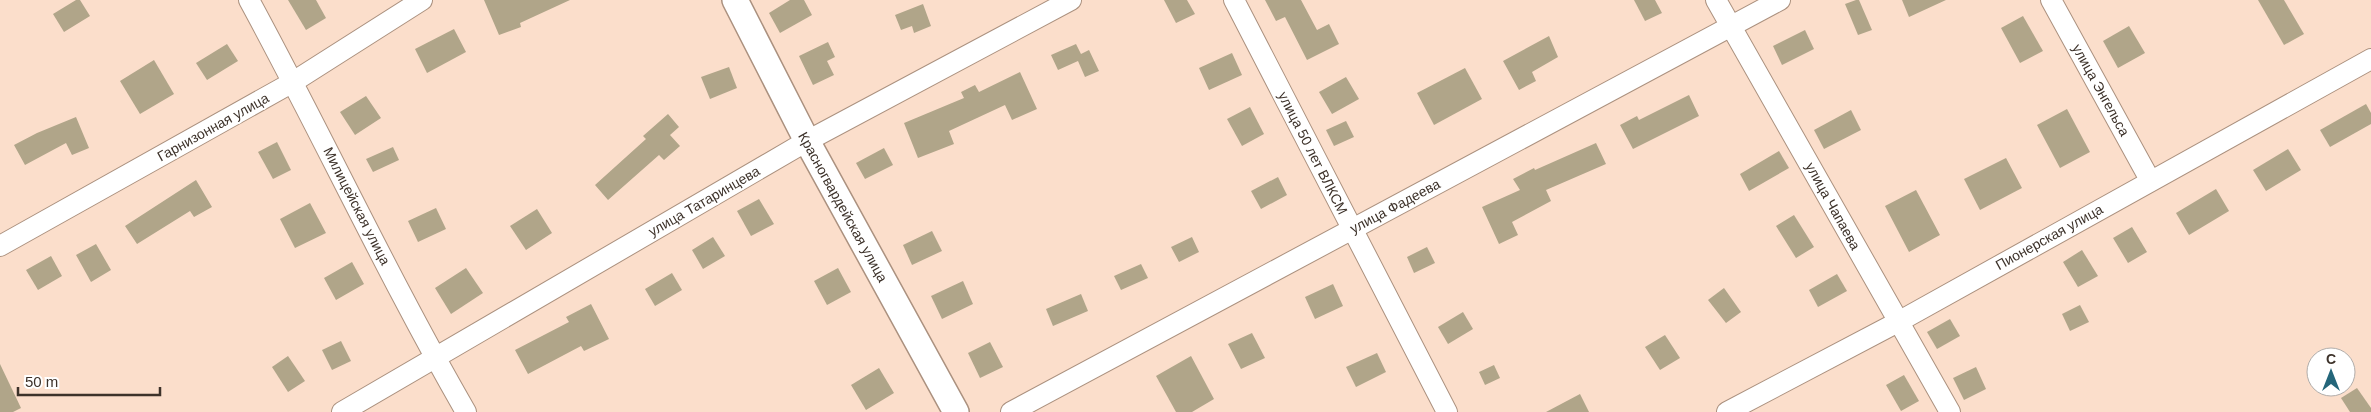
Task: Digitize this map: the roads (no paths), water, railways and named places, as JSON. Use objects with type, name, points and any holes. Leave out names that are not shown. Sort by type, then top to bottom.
[{"type":"street","name":"Милицейская улица","points":[[248,0],[293,82],[434,358],[466,412]]},
{"type":"street","name":"Гарнизонная улица","points":[[0,246],[293,82],[422,0]]},
{"type":"street","name":"Красногвардейская улица","points":[[735,0],[807,141],[956,412]]},
{"type":"street","name":"улица Татаринцева","points":[[342,412],[807,141],[1071,0]]},
{"type":"street","name":"улица 50 лет ВЛКСМ","points":[[1234,0],[1447,412]]},
{"type":"street","name":"улица Чапаева","points":[[1716,0],[1950,412]]},
{"type":"street","name":"улица Фадеева","points":[[1011,412],[1780,0]]},
{"type":"street","name":"улица Энгельса","points":[[2051,0],[2150,180]]},
{"type":"street","name":"Пионерская улица","points":[[1727,412],[1898,322],[2150,180],[2371,59]]}]
